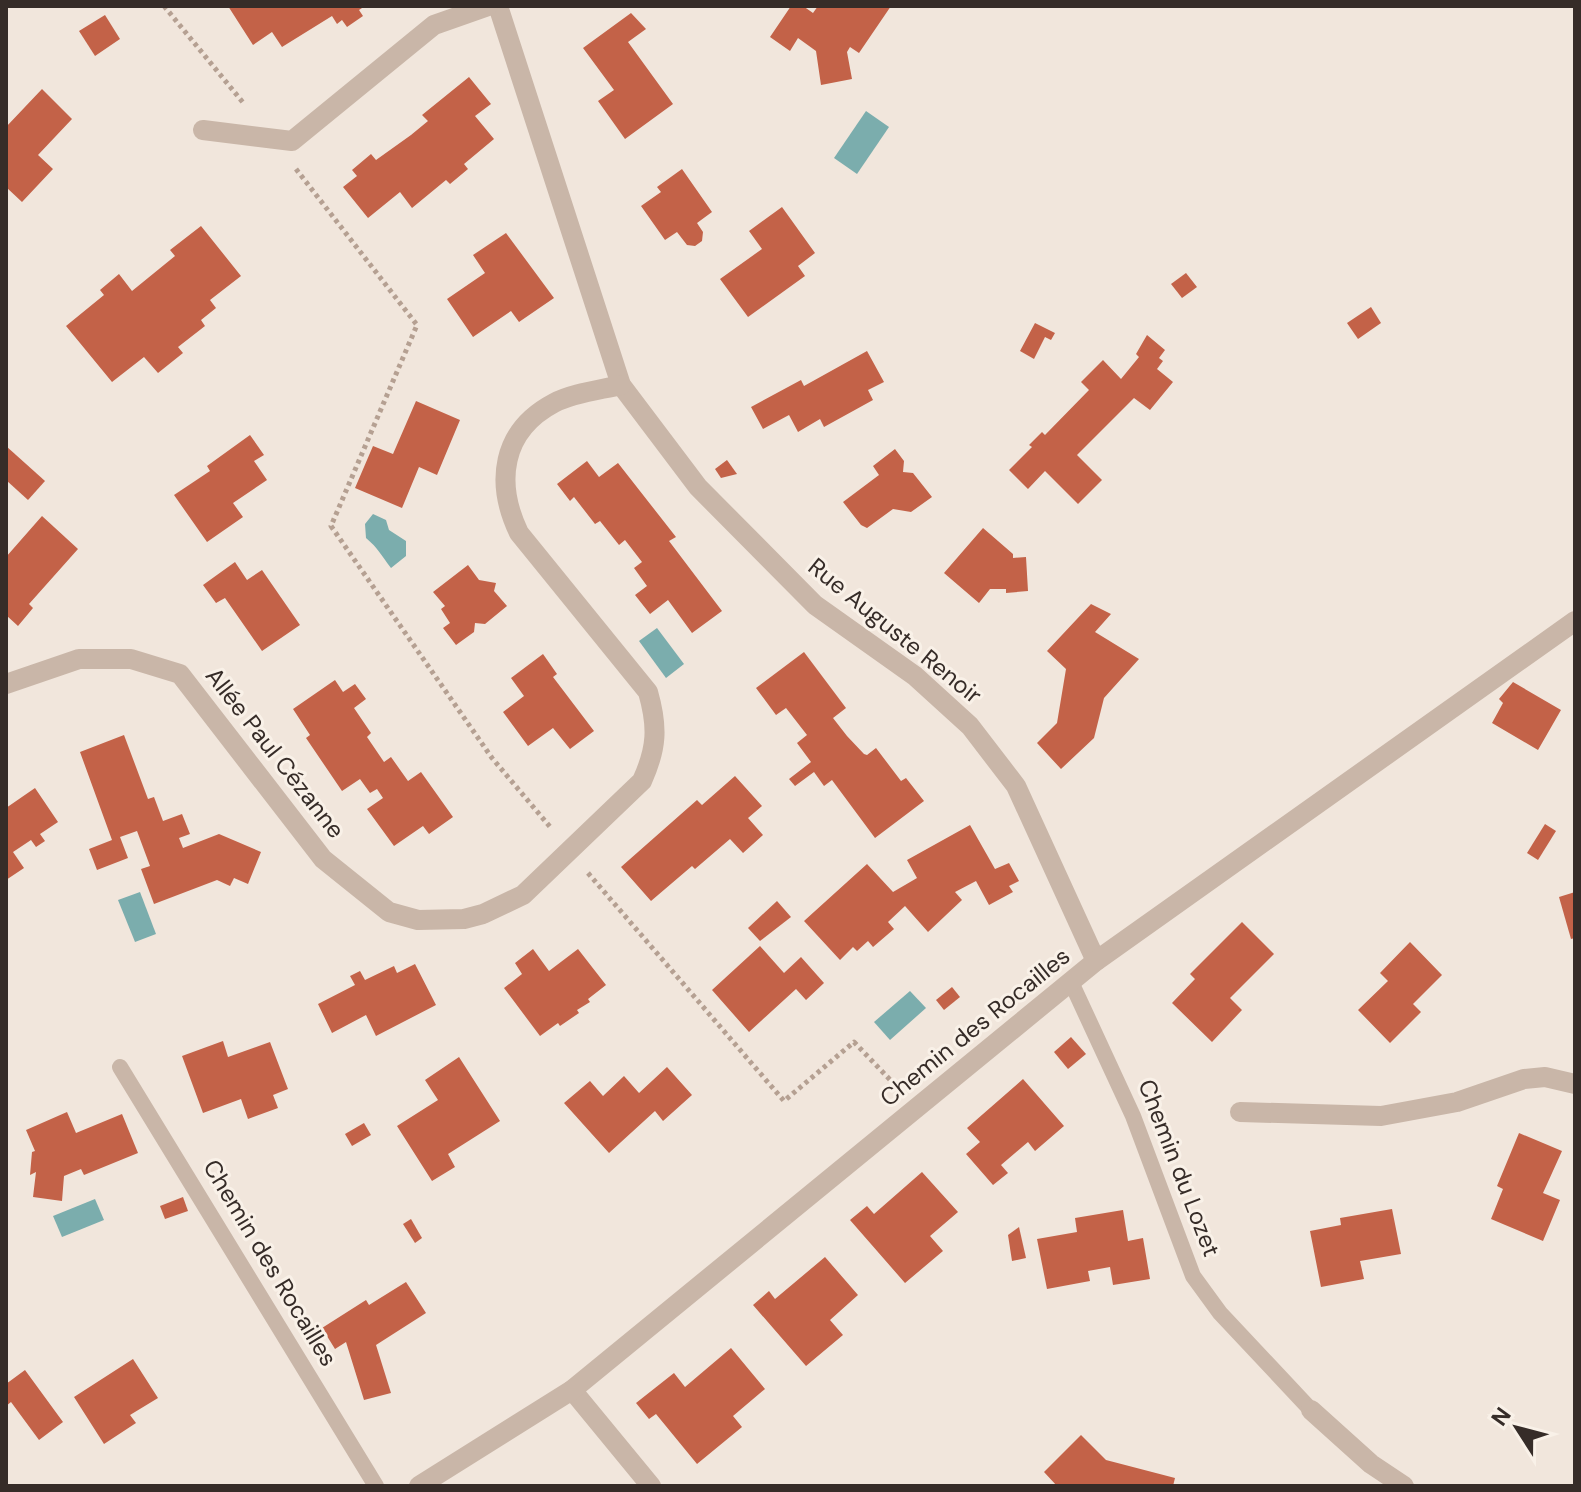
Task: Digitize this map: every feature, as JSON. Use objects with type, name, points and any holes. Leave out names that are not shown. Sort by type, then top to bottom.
[{"type":"street","points":[[203,130],[292,141],[434,25],[488,6]]},
{"type":"street","name":"Rue Auguste Renoir","points":[[498,6],[621,385],[698,487],[815,605],[915,676],[970,726],[1016,786],[1096,961]]},
{"type":"street","name":"Allée Paul Cézanne","points":[[6,684],[79,659],[131,659],[180,674],[323,859],[389,912],[418,920],[455,920],[483,914],[523,895],[642,781],[651,760],[656,719],[648,692],[519,533],[509,512],[505,489],[505,467],[511,447],[530,420],[555,402],[621,385]]},
{"type":"street","name":"Chemin des Rocailles","points":[[419,1486],[572,1390],[1096,961],[1575,621]]},
{"type":"street","points":[[1240,1112],[1381,1116],[1457,1102],[1524,1079],[1545,1077],[1575,1084]]},
{"type":"street","points":[[572,1390],[651,1486]]},
{"type":"street","name":"Chemin du Lozet","points":[[1311,1410],[1371,1464],[1404,1486]]},
{"type":"lane","name":"Chemin du Lozet","points":[[1071,982],[1133,1116],[1193,1276],[1220,1313],[1311,1410]]},
{"type":"lane","name":"Chemin des Rocailles","points":[[120,1067],[376,1486]]},
{"type":"path","points":[[164,6],[417,325],[331,526],[492,758],[784,1101],[854,1042],[916,1109]]},
{"type":"water","points":[[866,111],[889,127],[857,174],[834,158]]},
{"type":"water","points":[[373,514],[386,520],[389,530],[406,541],[406,556],[391,568],[366,538],[365,524]]},
{"type":"water","points":[[657,628],[684,664],[666,678],[639,641]]},
{"type":"water","points":[[140,892],[156,934],[135,942],[118,900]]},
{"type":"water","points":[[910,991],[926,1008],[890,1040],[874,1022]]},
{"type":"water","points":[[95,1199],[104,1220],[62,1237],[53,1216]]},
{"type":"building","points":[[228,6],[365,6],[359,10],[363,16],[347,27],[342,20],[337,24],[332,16],[282,47],[272,32],[253,45]]},
{"type":"building","points":[[791,6],[803,6],[813,13],[818,6],[891,6],[859,53],[850,47],[847,52],[852,79],[821,85],[816,51],[798,38],[790,51],[770,37]]},
{"type":"building","points":[[631,13],[646,29],[628,42],[673,104],[625,139],[598,101],[614,90],[583,48]]},
{"type":"building","points":[[105,15],[120,39],[95,56],[79,31]]},
{"type":"building","points":[[469,77],[491,104],[475,116],[494,139],[464,164],[468,169],[450,184],[446,180],[412,208],[400,192],[368,218],[343,187],[357,176],[352,170],[371,154],[376,160],[411,135],[428,121],[422,115]]},
{"type":"building","points":[[42,89],[72,119],[38,155],[53,169],[22,202],[6,187],[6,127]]},
{"type":"building","points":[[682,169],[712,212],[697,223],[703,232],[702,241],[695,246],[687,245],[677,232],[665,240],[641,206],[661,192],[657,187]]},
{"type":"building","points":[[782,207],[815,253],[798,266],[805,276],[748,317],[720,279],[762,249],[749,231]]},
{"type":"building","points":[[201,226],[241,276],[210,300],[216,308],[201,320],[205,326],[178,347],[183,353],[158,373],[144,357],[112,382],[66,326],[104,295],[100,290],[119,274],[132,291],[175,256],[170,250]]},
{"type":"building","points":[[506,233],[554,298],[519,322],[511,311],[473,337],[447,299],[485,273],[473,255]]},
{"type":"building","points":[[1186,273],[1197,287],[1182,298],[1171,284]]},
{"type":"building","points":[[1371,307],[1381,323],[1358,339],[1347,323]]},
{"type":"building","points":[[1035,323],[1055,333],[1051,340],[1045,337],[1034,359],[1020,351]]},
{"type":"building","points":[[1147,335],[1165,350],[1159,358],[1163,361],[1157,369],[1173,382],[1150,410],[1134,398],[1077,455],[1102,480],[1078,504],[1045,471],[1028,489],[1009,470],[1042,432],[1045,435],[1089,390],[1081,382],[1103,360],[1121,379],[1139,357],[1136,354]]},
{"type":"building","points":[[867,351],[884,382],[868,390],[873,400],[824,427],[820,419],[798,432],[789,415],[763,429],[751,407],[801,380],[804,386]]},
{"type":"building","points":[[416,401],[460,420],[437,475],[419,467],[402,508],[355,488],[373,446],[393,454]]},
{"type":"building","points":[[250,435],[264,455],[254,461],[267,480],[233,503],[243,517],[207,542],[174,495],[210,471],[207,466]]},
{"type":"building","points":[[6,446],[45,481],[28,500],[6,480]]},
{"type":"building","points":[[895,449],[904,461],[903,472],[913,473],[932,497],[911,512],[893,509],[867,528],[843,502],[879,475],[873,466]]},
{"type":"building","points":[[727,460],[737,474],[721,478],[715,469]]},
{"type":"building","points":[[587,461],[599,477],[618,463],[676,537],[669,541],[722,611],[692,633],[668,600],[650,614],[635,595],[647,586],[634,568],[642,562],[625,540],[619,545],[600,521],[595,524],[574,497],[570,501],[557,484]]},
{"type":"building","points":[[42,516],[78,549],[29,604],[33,608],[18,626],[6,615],[6,557]]},
{"type":"building","points":[[983,528],[1013,554],[1013,558],[1026,557],[1028,591],[1006,593],[1006,589],[990,589],[979,603],[944,573]]},
{"type":"building","points":[[235,562],[247,580],[262,570],[300,625],[262,651],[225,598],[216,603],[203,585]]},
{"type":"building","points":[[468,565],[479,580],[496,583],[494,591],[507,606],[485,624],[475,623],[474,632],[456,645],[443,628],[450,623],[441,609],[445,606],[433,592]]},
{"type":"building","points":[[1091,604],[1111,614],[1095,632],[1139,659],[1104,698],[1094,738],[1061,769],[1037,743],[1057,723],[1066,669],[1047,651]]},
{"type":"building","points":[[804,652],[846,708],[833,718],[847,736],[864,754],[876,748],[901,781],[906,778],[924,801],[875,838],[832,780],[824,786],[814,772],[795,786],[789,779],[811,762],[797,743],[807,735],[786,708],[776,715],[756,688]]},
{"type":"building","points":[[543,654],[557,674],[553,677],[594,731],[570,749],[553,728],[528,746],[503,712],[524,696],[511,678]]},
{"type":"building","points":[[335,680],[343,692],[355,684],[366,699],[354,708],[371,733],[367,737],[384,762],[391,757],[408,781],[421,772],[453,817],[429,834],[423,826],[394,846],[367,809],[383,798],[377,789],[370,793],[360,779],[342,791],[306,738],[310,735],[293,709]]},
{"type":"building","points":[[1513,682],[1561,710],[1538,750],[1492,723],[1503,703],[1499,699]]},
{"type":"building","points":[[124,735],[148,799],[154,797],[163,821],[182,814],[190,834],[179,838],[183,848],[219,834],[261,852],[248,884],[234,878],[230,886],[217,880],[154,904],[141,869],[150,866],[137,831],[120,837],[128,858],[97,870],[89,849],[112,840],[80,752]]},
{"type":"building","points":[[735,776],[762,806],[748,818],[763,835],[743,853],[730,839],[651,901],[621,867],[697,800],[702,805]]},
{"type":"building","points":[[35,788],[58,822],[40,834],[45,841],[36,847],[31,840],[13,852],[24,868],[6,880],[6,808]]},
{"type":"building","points":[[1545,824],[1556,831],[1538,860],[1527,853]]},
{"type":"building","points":[[970,825],[995,869],[1009,863],[1019,881],[1009,886],[1013,892],[989,905],[976,881],[955,892],[962,900],[928,932],[905,906],[888,922],[894,929],[873,947],[868,941],[857,951],[853,947],[840,960],[804,921],[867,864],[893,892],[917,878],[907,860]]},
{"type":"building","points":[[1575,892],[1575,938],[1571,939],[1559,897]]},
{"type":"building","points":[[777,901],[791,917],[760,941],[748,928]]},
{"type":"building","points":[[1242,922],[1274,954],[1230,998],[1242,1010],[1212,1042],[1172,1003],[1195,979],[1190,974]]},
{"type":"building","points":[[1410,942],[1442,975],[1413,1004],[1421,1012],[1390,1043],[1358,1010],[1388,981],[1380,973]]},
{"type":"building","points":[[760,946],[784,973],[801,957],[824,983],[806,1000],[796,989],[749,1032],[712,990]]},
{"type":"building","points":[[533,949],[549,971],[578,949],[606,985],[588,999],[590,1002],[577,1010],[579,1013],[540,1036],[504,988],[522,974],[515,963]]},
{"type":"building","points":[[415,964],[436,1005],[376,1036],[366,1015],[332,1033],[318,1004],[355,985],[350,976],[360,971],[365,980],[394,966],[397,973]]},
{"type":"building","points":[[952,987],[960,997],[944,1010],[936,1000]]},
{"type":"building","points":[[1071,1037],[1086,1054],[1068,1069],[1054,1052]]},
{"type":"building","points":[[223,1041],[228,1057],[270,1042],[288,1089],[273,1095],[278,1108],[248,1119],[241,1099],[203,1113],[182,1056]]},
{"type":"building","points":[[459,1057],[500,1121],[448,1154],[455,1167],[432,1181],[397,1126],[438,1100],[425,1080]]},
{"type":"building","points":[[667,1067],[692,1095],[663,1121],[655,1111],[609,1153],[564,1103],[590,1081],[603,1096],[624,1076],[639,1093]]},
{"type":"building","points":[[1023,1079],[1064,1126],[1035,1151],[1028,1142],[1001,1165],[1008,1173],[993,1185],[966,1154],[980,1142],[967,1128]]},
{"type":"building","points":[[67,1112],[76,1133],[122,1114],[138,1153],[84,1175],[81,1169],[64,1176],[62,1201],[33,1197],[36,1172],[30,1175],[32,1152],[35,1151],[26,1130]]},
{"type":"building","points":[[364,1123],[371,1135],[352,1146],[345,1134]]},
{"type":"building","points":[[1519,1133],[1562,1151],[1543,1193],[1560,1200],[1543,1241],[1491,1219],[1503,1189],[1497,1186]]},
{"type":"building","points":[[922,1172],[958,1212],[930,1236],[943,1251],[905,1283],[850,1220],[867,1206],[874,1214]]},
{"type":"building","points":[[183,1197],[188,1211],[165,1219],[160,1206]]},
{"type":"building","points":[[1392,1209],[1401,1254],[1360,1261],[1364,1279],[1321,1287],[1310,1231],[1341,1225],[1340,1218]]},
{"type":"building","points":[[1123,1210],[1128,1241],[1143,1238],[1150,1279],[1113,1285],[1110,1267],[1088,1271],[1090,1281],[1047,1289],[1037,1239],[1077,1232],[1075,1218]]},
{"type":"building","points":[[411,1219],[422,1238],[415,1243],[403,1224]]},
{"type":"building","points":[[1019,1227],[1026,1258],[1012,1261],[1008,1235]]},
{"type":"building","points":[[825,1257],[858,1295],[830,1320],[843,1335],[806,1366],[753,1305],[769,1291],[775,1299]]},
{"type":"building","points":[[406,1282],[426,1313],[376,1345],[391,1393],[364,1400],[346,1342],[335,1349],[322,1328],[366,1300],[369,1305]]},
{"type":"building","points":[[731,1348],[765,1389],[733,1416],[742,1427],[697,1464],[656,1414],[649,1419],[636,1403],[674,1373],[685,1387]]},
{"type":"building","points":[[133,1359],[158,1398],[130,1415],[136,1423],[104,1444],[74,1397]]},
{"type":"building","points":[[25,1370],[63,1422],[39,1440],[11,1402],[6,1406],[6,1384]]},
{"type":"building","points":[[1081,1435],[1106,1460],[1175,1478],[1173,1486],[1057,1486],[1044,1472]]}]
